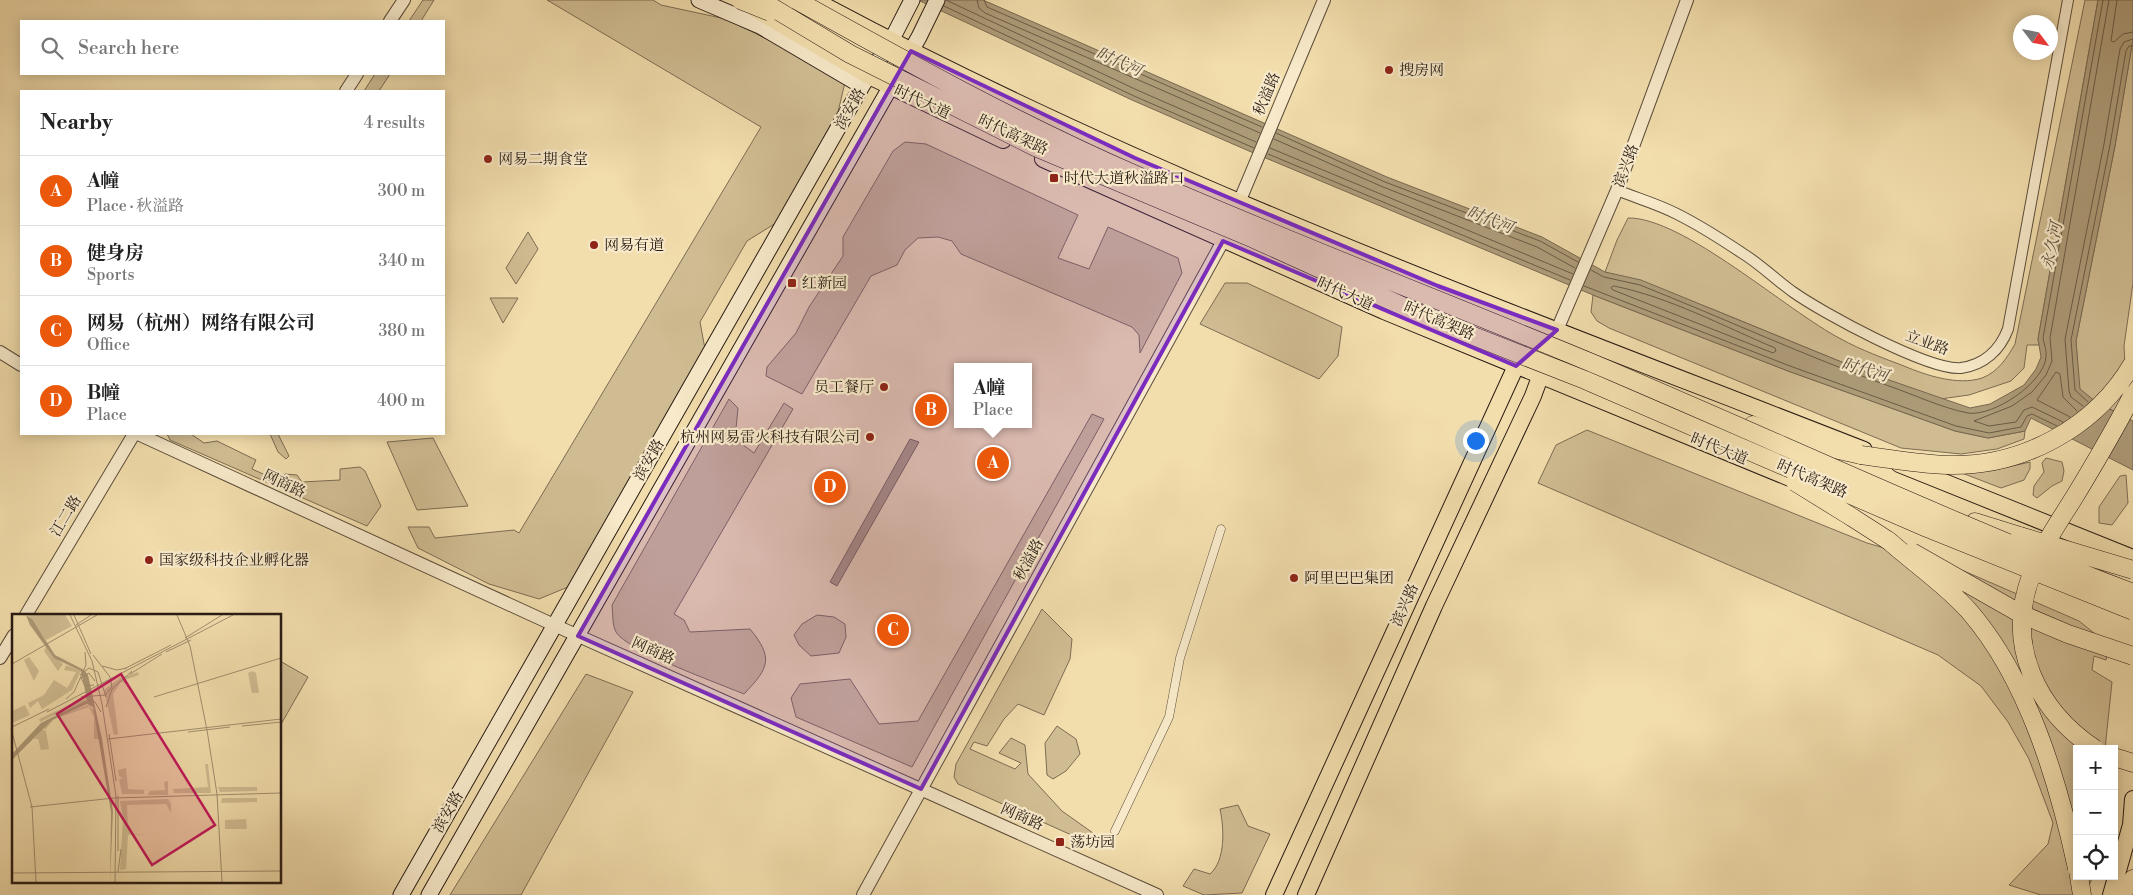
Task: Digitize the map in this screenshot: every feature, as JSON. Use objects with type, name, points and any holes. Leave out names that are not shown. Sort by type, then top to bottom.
[{"type":"highway","points":[[741,0],[808,29]]},
{"type":"highway","name":"时代高架路","points":[[760,0],[859,58],[1035,147],[1254,239],[1433,320],[1585,380],[1927,528],[2133,611]]},
{"type":"highway","name":"时代高架路","points":[[796,0],[818,7],[926,72],[1135,175],[1664,394],[1961,524],[2133,593]]},
{"type":"highway","points":[[802,0],[818,7]]},
{"type":"highway","points":[[1664,394],[1798,441],[1861,455],[1894,460],[1949,465],[1968,464],[2020,455],[2052,441],[2080,424],[2101,406],[2121,384],[2133,363]]},
{"type":"highway","points":[[2090,745],[2063,724],[2044,699],[2029,672],[2022,623],[2024,599],[2031,575],[2052,533],[2133,394]]},
{"type":"highway","points":[[1712,435],[1827,500],[1889,541],[1938,565],[1983,594],[2021,614],[2068,634],[2133,656]]},
{"type":"highway","points":[[1913,503],[2133,570]]},
{"type":"highway","points":[[1889,541],[1969,611],[1998,651],[2030,712],[2048,761],[2073,850]]},
{"type":"highway","points":[[2118,758],[2133,763]]},
{"type":"highway","points":[[2121,895],[2133,879]]},
{"type":"highway","points":[[2080,880],[2082,895]]},
{"type":"main road","points":[[699,0],[760,26],[866,81]]},
{"type":"main road","points":[[726,0],[746,20]]},
{"type":"main road","name":"时代大道","points":[[741,0],[866,81],[889,86],[1223,241],[1516,366],[2114,612],[2133,618]]},
{"type":"main road","name":"滨安路","points":[[401,895],[866,81],[891,41],[912,0]]},
{"type":"main road","name":"滨安路","points":[[429,895],[578,636],[889,86],[911,51],[936,2]]},
{"type":"main road","points":[[818,7],[1135,158],[1240,200],[1429,282],[1926,474],[2133,558]]},
{"type":"main road","name":"滨兴路","points":[[1274,895],[1516,366],[1557,330]]},
{"type":"main road","name":"滨兴路","points":[[1306,895],[1434,606],[1542,376],[1557,330]]},
{"type":"main road","points":[[2111,895],[2131,825],[2133,799]]},
{"type":"street","points":[[391,20],[404,0]]},
{"type":"street","name":"秋溢路","points":[[1240,200],[1324,0]]},
{"type":"street","name":"滨兴路","points":[[1557,330],[1617,190],[1687,0]]},
{"type":"street","name":"立业路","points":[[1617,190],[1676,214],[1744,254],[1795,293],[1870,336],[1935,364],[1960,368],[1974,365],[1994,352],[2003,341],[2008,329],[2068,0]]},
{"type":"street","points":[[347,90],[356,75]]},
{"type":"street","name":"秋溢路","points":[[863,895],[1223,241]]},
{"type":"street","points":[[0,352],[20,364]]},
{"type":"street","name":"江二路","points":[[27,614],[135,435]]},
{"type":"street","name":"网商路","points":[[138,435],[578,636],[1156,895]]},
{"type":"street","points":[[1115,831],[1169,717],[1180,658],[1221,529]]},
{"type":"street","points":[[0,658],[12,639]]},
{"type":"highlighted area","points":[[911,51],[1135,158],[1438,286],[1557,330],[1516,366],[1223,241],[921,789],[578,636]]},
{"type":"shaded area","points":[[423,0],[434,0],[422,20],[410,20]]},
{"type":"shaded area","points":[[547,0],[653,0],[661,5],[726,19],[846,78],[838,112],[776,223],[747,241],[700,322],[705,349],[568,587],[539,599],[489,584],[418,548],[408,527],[429,527],[435,538],[514,530],[519,533],[761,127]]},
{"type":"shaded area","points":[[2085,0],[2098,0],[2038,339],[2039,345],[2027,345],[2024,368],[2011,381],[1969,395],[1940,399],[1866,372],[1712,309],[1605,272],[1628,218],[1651,222],[1705,248],[1819,326],[1856,347],[1932,376],[1963,381],[1982,378],[1988,375],[2002,364],[2015,344]]},
{"type":"shaded area","points":[[2133,39],[2133,283],[2124,346],[2128,418],[2096,402],[2079,389],[2076,341],[2115,146]]},
{"type":"shaded area","points":[[374,75],[389,75],[380,90],[365,90]]},
{"type":"shaded area","points":[[905,142],[926,144],[1078,215],[1058,258],[1089,269],[1108,227],[1178,258],[1182,273],[1140,353],[1139,335],[1132,327],[961,254],[952,241],[938,237],[918,238],[905,250],[897,265],[871,276],[802,394],[766,376],[767,367],[796,333],[809,307],[843,256],[843,237],[893,151]]},
{"type":"shaded area","points":[[528,232],[538,249],[516,284],[506,268]]},
{"type":"shaded area","points":[[1225,283],[1247,283],[1342,327],[1338,356],[1319,379],[1200,324]]},
{"type":"shaded area","points":[[1593,295],[1788,371],[1955,431],[1988,438],[2025,431],[2024,439],[1997,449],[1961,454],[1901,448],[1609,328],[1597,321],[1591,312]]},
{"type":"shaded area","points":[[490,298],[518,298],[503,323]]},
{"type":"shaded area","points":[[729,399],[738,408],[735,439],[754,453],[784,403],[793,409],[674,614],[684,620],[690,632],[750,629],[763,648],[765,663],[759,677],[744,694],[655,657],[623,639],[615,629],[612,605]]},
{"type":"shaded area","points":[[1092,414],[1104,419],[912,767],[796,717],[791,698],[800,684],[850,679],[879,724],[918,721]]},
{"type":"shaded area","points":[[1587,430],[1867,543],[1964,571],[2079,621],[2109,645],[2106,660],[2094,656],[2092,670],[2112,682],[2105,745],[2073,745],[2073,880],[2091,880],[2085,895],[2041,895],[2009,885],[2048,844],[2053,823],[2029,759],[2008,722],[1981,686],[1938,655],[1538,483],[1556,445]]},
{"type":"shaded area","points":[[168,435],[192,435],[204,443],[217,441],[256,460],[252,469],[281,482],[285,474],[297,475],[302,482],[340,480],[340,469],[360,467],[365,471],[381,506],[367,526],[170,440]]},
{"type":"shaded area","points":[[270,435],[278,435],[289,456],[286,459],[278,452]]},
{"type":"shaded area","points":[[433,438],[468,506],[417,510],[387,442]]},
{"type":"shaded area","points":[[2046,458],[2062,462],[2064,471],[2062,481],[2037,498],[2033,495],[2034,486],[2044,472],[2042,463]]},
{"type":"shaded area","points":[[2030,462],[2030,469],[2024,480],[2001,488],[1954,470],[1995,470]]},
{"type":"shaded area","points":[[2126,475],[2128,503],[2112,525],[2099,523],[2099,507],[2120,476]]},
{"type":"shaded area","points":[[1042,609],[1072,639],[1070,659],[1044,715],[1018,704],[1004,719],[987,746],[974,742],[970,749],[1015,769],[1021,763],[999,753],[1011,738],[1025,745],[1028,774],[1062,811],[1093,833],[1087,842],[958,784],[954,777],[956,764]]},
{"type":"shaded area","points":[[817,615],[834,617],[845,624],[846,637],[839,653],[811,656],[799,645],[794,635],[802,624]]},
{"type":"shaded area","points":[[281,662],[308,677],[281,724]]},
{"type":"shaded area","points":[[586,674],[633,692],[521,895],[450,895]]},
{"type":"shaded area","points":[[1057,726],[1076,739],[1080,754],[1066,771],[1053,779],[1047,775],[1045,743]]},
{"type":"shaded area","points":[[1238,805],[1248,826],[1270,834],[1242,893],[1204,895],[1183,886],[1194,869],[1210,874],[1215,868],[1219,861],[1223,834],[1220,809]]},
{"type":"water","name":"时代河","points":[[918,0],[983,0],[1387,177],[1542,237],[1605,272],[1641,280],[1866,372],[1970,408],[1990,404],[2024,385],[2036,369],[2041,357],[2038,339],[2098,0],[2133,0],[2133,39],[2115,146],[2076,341],[2080,389],[2096,402],[2133,421],[2133,470],[2031,418],[2025,431],[1988,438],[1955,431],[1788,371],[1593,295],[1249,151],[1132,100]]},
{"type":"water","points":[[910,439],[919,442],[837,586],[830,582]]},
{"type":"place","name":"搜房网","points":[[1389,70]]},
{"type":"place","name":"网易二期食堂","points":[[488,159]]},
{"type":"place","name":"时代大道秋溢路口","points":[[1054,178]]},
{"type":"place","name":"网易有道","points":[[594,245]]},
{"type":"place","name":"红新园","points":[[792,283]]},
{"type":"place","name":"员工餐厅","points":[[884,387]]},
{"type":"place","name":"健身房","points":[[931,410]]},
{"type":"place","name":"杭州网易雷火科技有限公司","points":[[870,437]]},
{"type":"place","name":"A幢","points":[[993,463]]},
{"type":"place","name":"B幢","points":[[830,487]]},
{"type":"place","name":"国家级科技企业孵化器","points":[[149,560]]},
{"type":"place","name":"阿里巴巴集团","points":[[1294,578]]},
{"type":"place","name":"网易（杭州）网络有限公司","points":[[893,630]]},
{"type":"place","name":"荡坊园","points":[[1060,842]]},
{"type":"water label","name":"永久河","points":[[2052,246]]}]
